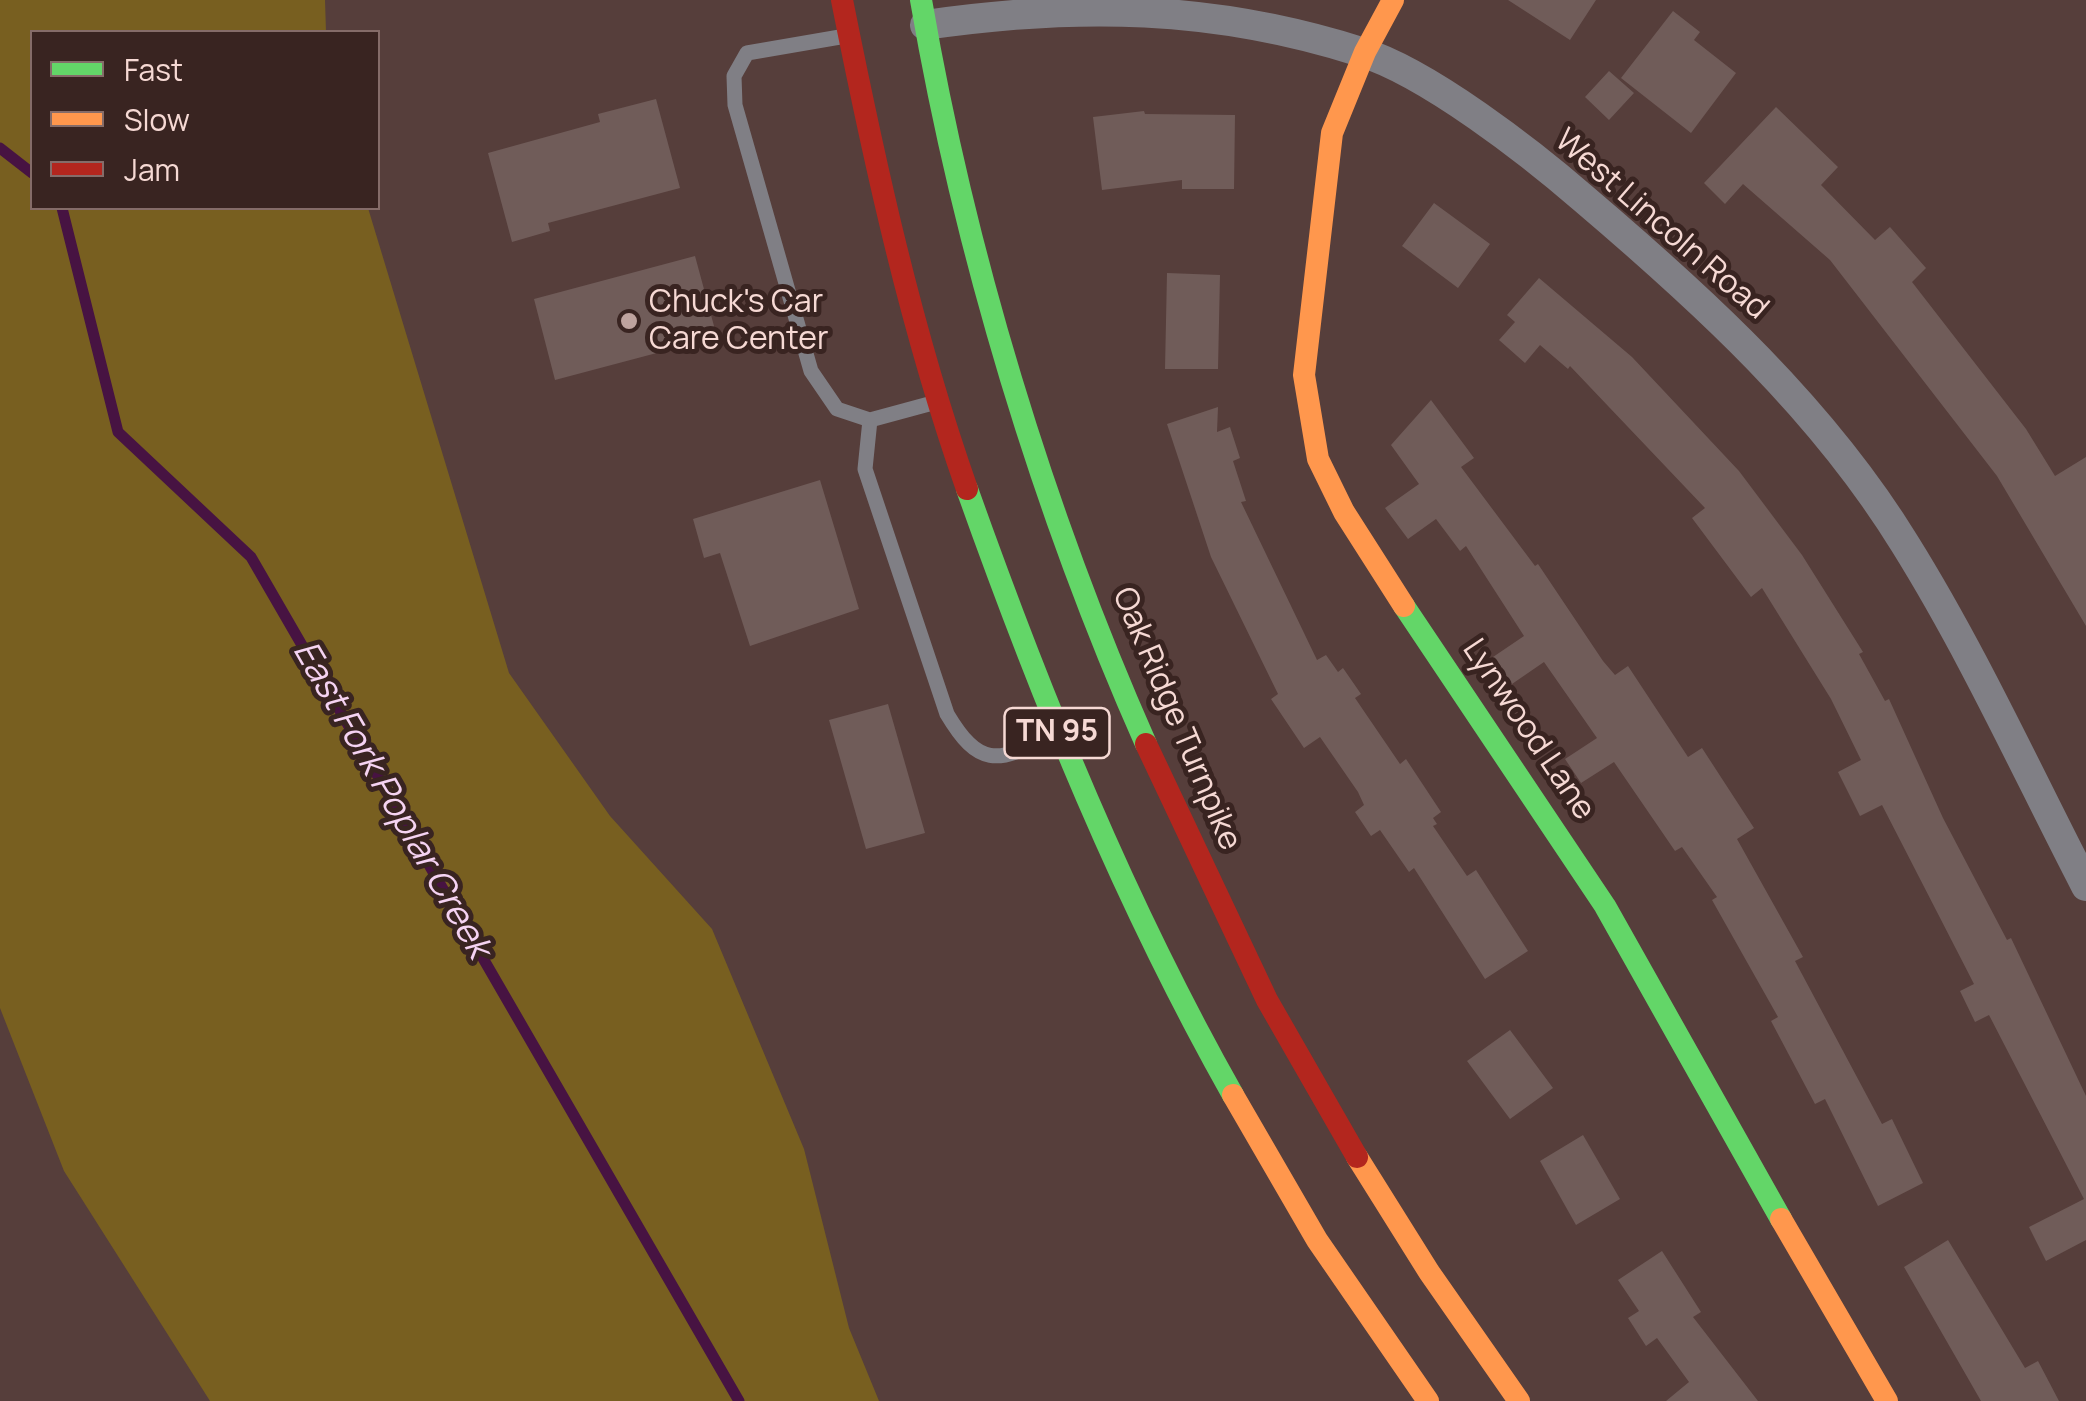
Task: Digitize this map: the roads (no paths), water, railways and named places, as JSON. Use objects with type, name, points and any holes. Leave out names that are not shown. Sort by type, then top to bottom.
[{"type":"main road","name":"TN 95","points":[[842,0],[857,35],[893,235],[938,401],[988,557],[1057,732],[1142,924],[1202,1041],[1304,1219],[1428,1401]]},
{"type":"main road","name":"Lynwood Lane","points":[[1393,0],[1364,52],[1332,133],[1305,399],[1318,460],[1378,565],[1605,906],[1652,997],[1887,1401]]},
{"type":"main road","name":"Oak Ridge Turnpike","points":[[914,18],[1027,425],[1151,757],[1292,1046],[1378,1190],[1519,1401]]},
{"type":"street","name":"West Lincoln Road","points":[[914,18],[1146,9],[1225,18],[1364,52],[1434,90],[1558,176],[1712,309],[1801,405],[1904,542],[2086,886]]},
{"type":"lane","points":[[857,35],[747,53],[734,76],[736,105],[811,370],[837,409],[870,420],[938,401]]},
{"type":"lane","points":[[870,420],[865,469],[948,714],[966,746],[984,757],[1018,753],[1057,732]]},
{"type":"waterway","name":"East Fork Poplar Creek","points":[[0,148],[30,171]]},
{"type":"waterway","name":"East Fork Poplar Creek","points":[[62,210],[118,432],[251,557],[739,1401]]},
{"type":"place","name":"Chuck's Car Care Center","points":[[629,321]]}]
